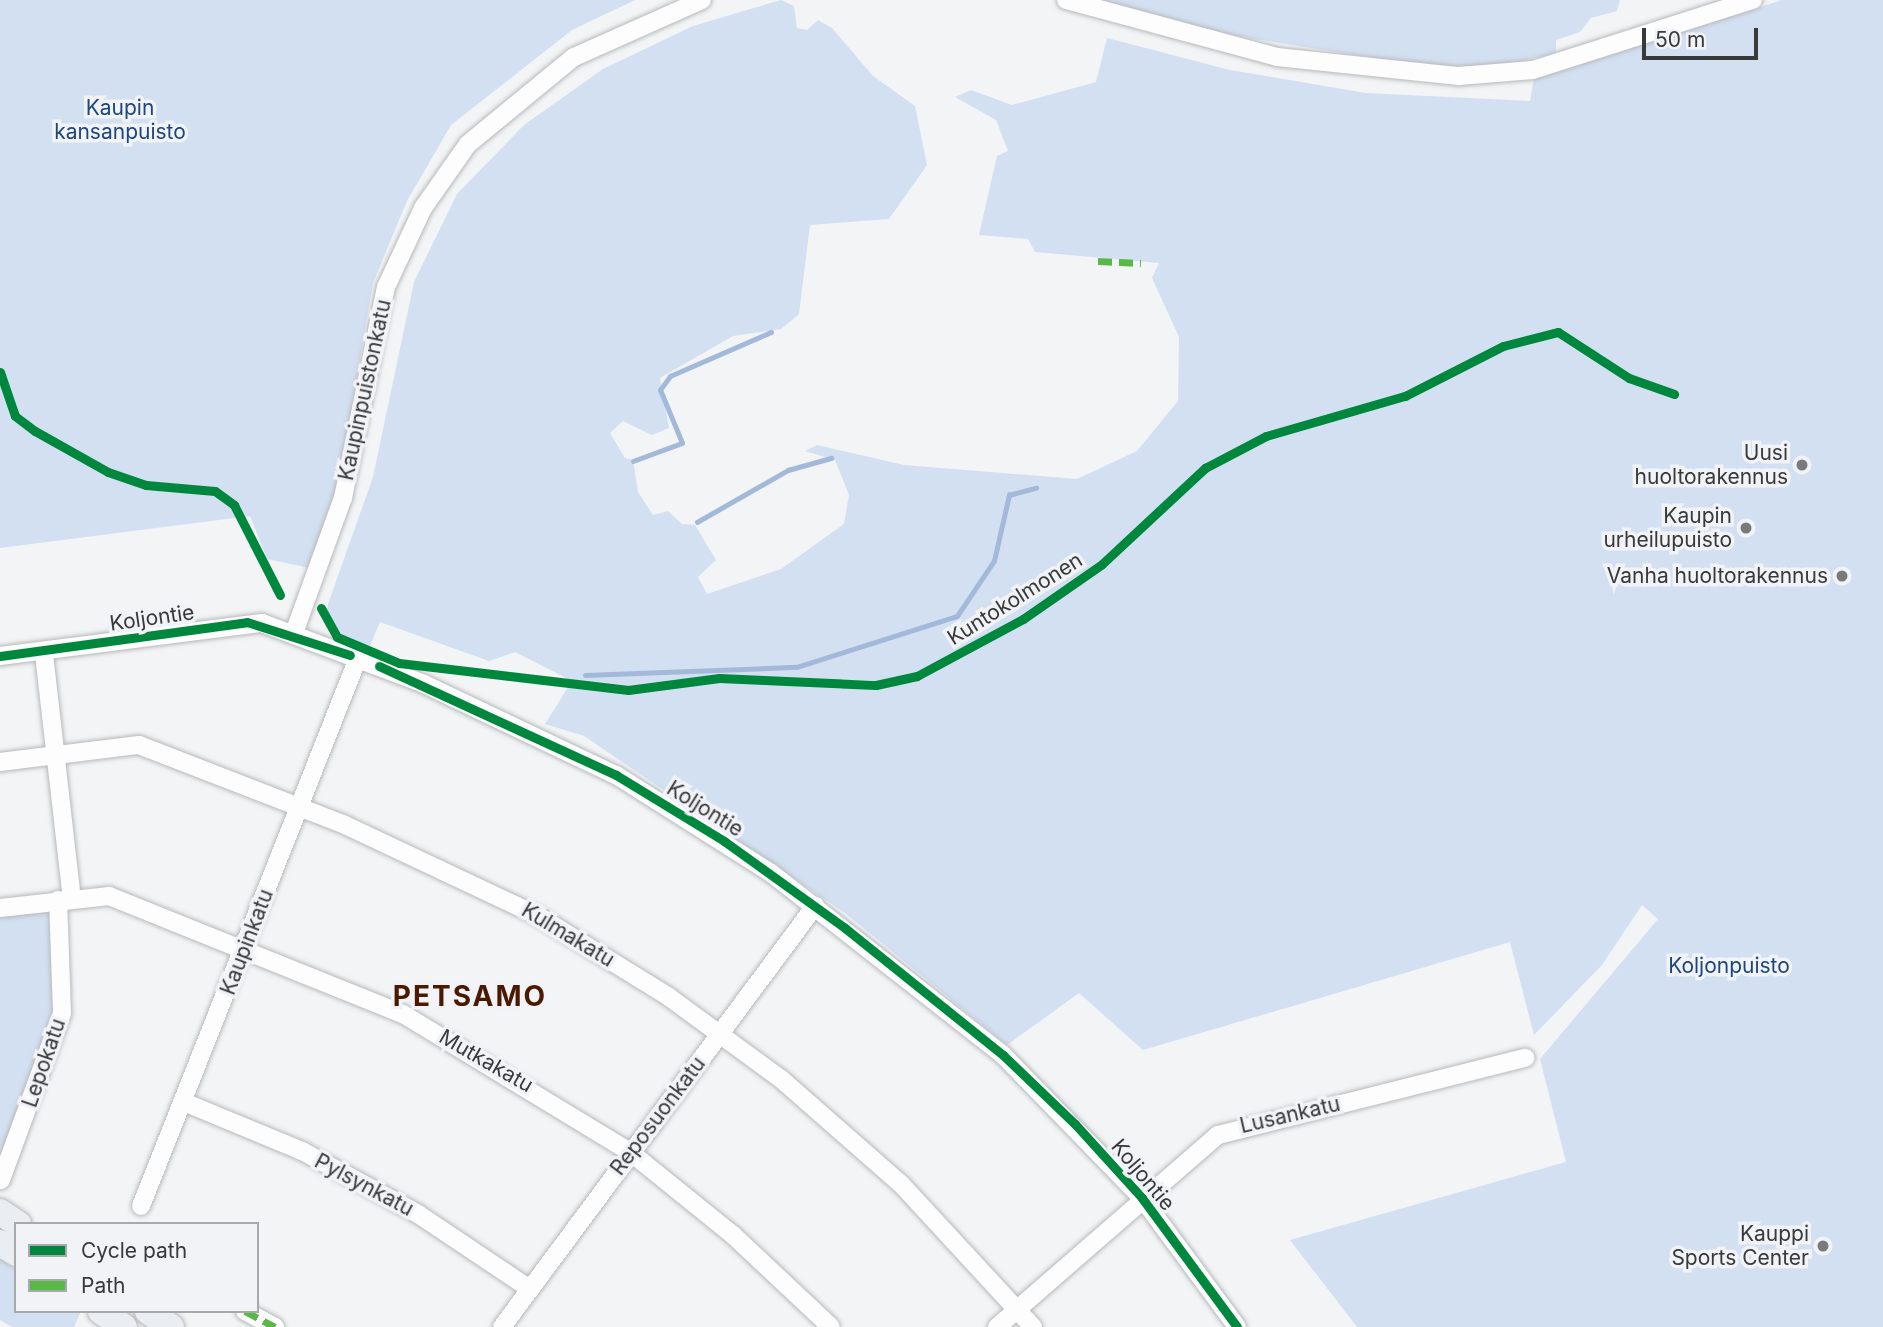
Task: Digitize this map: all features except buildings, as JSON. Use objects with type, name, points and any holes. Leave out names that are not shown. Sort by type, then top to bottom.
[{"type":"highway","points":[[0,1212],[15,1222]]},
{"type":"highway","points":[[104,1313],[124,1327]]},
{"type":"highway","points":[[151,1313],[171,1327]]},
{"type":"street","name":"Kaupinpuistonkatu","points":[[294,633],[343,498],[386,287],[423,208],[468,144],[574,57],[702,0]]},
{"type":"street","points":[[1066,0],[1254,52],[1415,75],[1533,70],[1753,0]]},
{"type":"street","name":"Koljontie","points":[[0,656],[44,654],[247,622],[294,633],[358,658],[615,775],[815,906],[1003,1055],[1142,1198],[1237,1327]]},
{"type":"street","name":"Lepokatu","points":[[1,1180],[62,1013],[65,899],[44,654]]},
{"type":"street","name":"Kaupinkatu","points":[[141,1206],[186,1103],[298,807],[358,658]]},
{"type":"street","name":"Kulmakatu","points":[[0,762],[139,745],[298,807],[538,916],[719,1035],[901,1184],[1033,1327]]},
{"type":"street","name":"Mutkakatu","points":[[0,908],[109,895],[246,946],[403,1014],[631,1152],[733,1235],[831,1327]]},
{"type":"street","name":"Reposuonkatu","points":[[502,1327],[815,906]]},
{"type":"street","name":"Lusankatu","points":[[997,1327],[1208,1141],[1237,1126],[1525,1058]]},
{"type":"street","name":"Pylsynkatu","points":[[186,1103],[302,1151],[395,1201],[530,1289]]},
{"type":"street","points":[[250,1313],[275,1327]]},
{"type":"green space","name":"Kaupin kansanpuisto","points":[[0,0],[635,0],[572,30],[451,125],[407,201],[373,283],[337,491],[310,568],[267,559],[250,516],[0,548]]},
{"type":"green space","name":"Koljonpuisto","points":[[781,0],[794,6],[797,28],[807,30],[818,20],[832,28],[873,76],[915,106],[927,165],[889,219],[810,225],[799,314],[781,329],[733,336],[660,378],[669,428],[652,435],[623,421],[610,433],[625,458],[633,460],[638,492],[653,515],[668,511],[682,524],[695,525],[716,560],[698,577],[707,594],[781,569],[844,524],[849,495],[835,460],[805,451],[817,445],[904,465],[1077,479],[1137,451],[1178,401],[1179,337],[1152,278],[1159,263],[1035,252],[1028,239],[979,235],[997,156],[1008,151],[996,120],[955,97],[971,90],[1012,105],[1096,82],[1107,38],[1230,70],[1366,93],[1530,101],[1534,78],[1782,0],[1883,0],[1883,1327],[1357,1327],[1290,1240],[1566,1162],[1540,1059],[1658,919],[1642,905],[1602,965],[1534,1035],[1510,942],[1143,1050],[1079,993],[1007,1045],[845,913],[584,736],[545,724],[572,681],[515,652],[489,661],[380,622],[369,648],[346,639],[327,616],[328,604],[373,477],[414,282],[457,194],[524,125],[603,69],[693,26]]},
{"type":"green space","points":[[1101,0],[1620,0],[1617,11],[1591,18],[1580,32],[1556,40],[1556,53],[1501,66],[1425,66],[1229,35]]},
{"type":"green space","points":[[54,906],[54,1012],[0,1163],[0,914]]},
{"type":"green space","points":[[0,1259],[14,1268],[14,1313],[80,1313],[74,1327],[12,1327],[0,1320]]},
{"type":"waterway","points":[[633,461],[682,443],[660,390],[670,376],[771,332]]},
{"type":"waterway","points":[[697,522],[788,470],[831,458]]},
{"type":"waterway","points":[[585,675],[797,667],[957,616],[994,561],[1009,495],[1036,488]]},
{"type":"marked path","points":[[1098,261],[1141,263]]},
{"type":"marked path","points":[[249,1313],[275,1327]]},
{"type":"cycle path","name":"Kuntokolmonen","points":[[321,608],[337,637],[399,663],[628,690],[719,678],[876,685],[917,676],[1023,619],[1102,564],[1205,468],[1266,436],[1405,396],[1503,346],[1558,332],[1629,378],[1674,394]]},
{"type":"cycle path","points":[[0,372],[15,416],[35,431],[108,472],[146,485],[215,491],[234,505],[280,595]]},
{"type":"cycle path","points":[[0,656],[247,622],[350,655]]},
{"type":"cycle path","points":[[379,666],[616,775],[724,841],[845,928],[1003,1055],[1075,1124],[1142,1198],[1237,1327]]},
{"type":"place","name":"Uusi huoltorakennus","points":[[1802,465]]},
{"type":"place","name":"Kaupin urheilupuisto","points":[[1746,528]]},
{"type":"place","name":"Vanha huoltorakennus","points":[[1842,576]]},
{"type":"place","name":"Kauppi Sports Center","points":[[1823,1246]]},
{"type":"district","name":"PETSAMO","points":[[470,996]]}]
